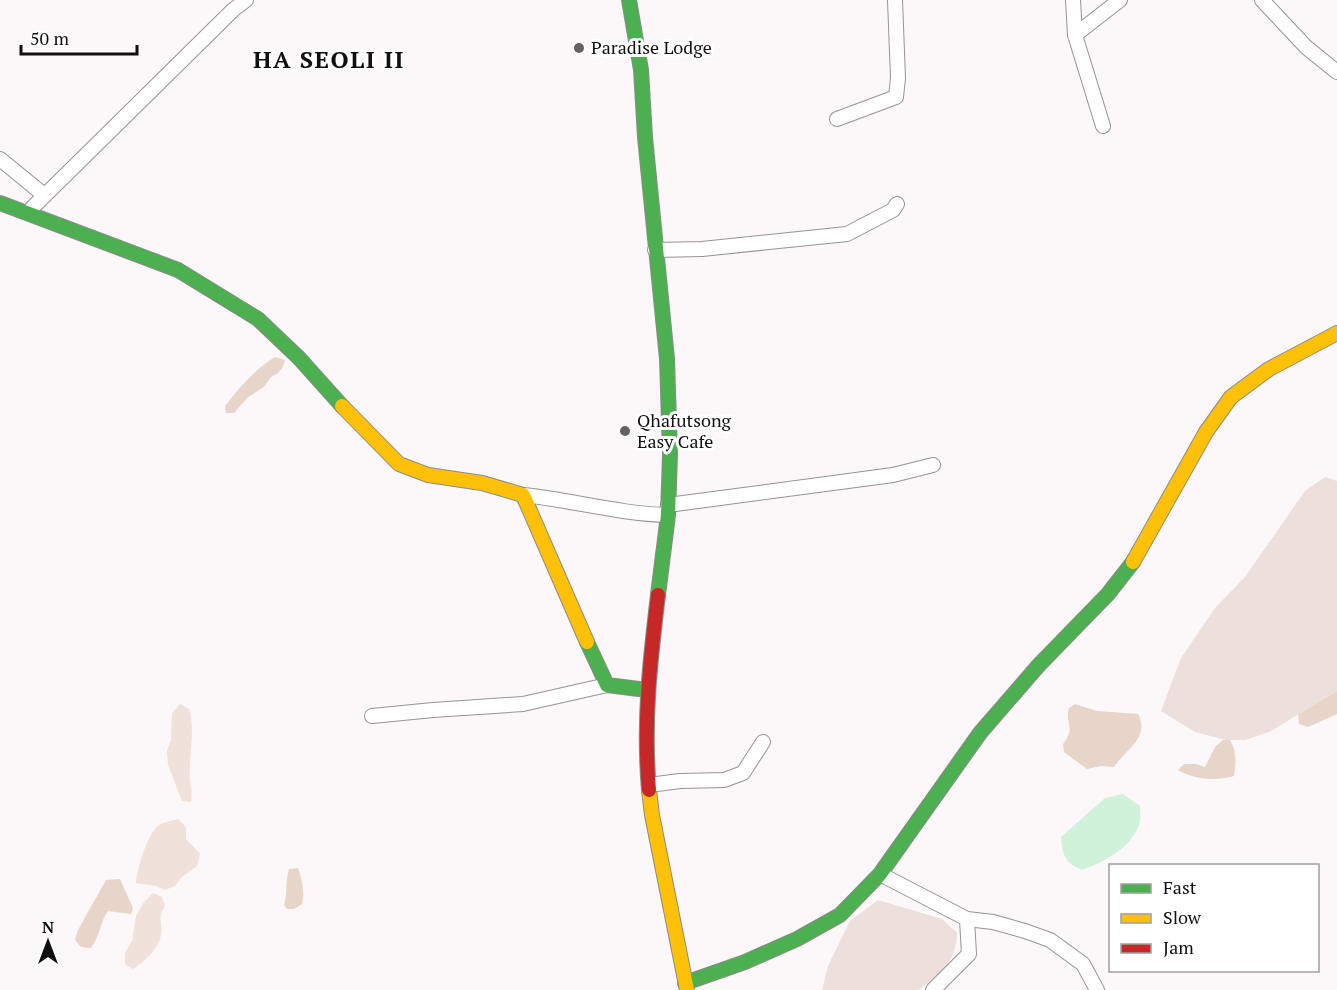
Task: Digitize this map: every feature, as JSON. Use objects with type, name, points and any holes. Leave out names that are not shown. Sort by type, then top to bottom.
[{"type":"street","points":[[28,212],[63,179],[228,5],[246,0]]},
{"type":"street","points":[[629,0],[641,70],[655,250],[667,358],[670,454],[668,510],[647,690],[646,755],[652,815],[686,986],[797,939],[840,915],[880,874],[980,733],[1038,666],[1108,594],[1132,563],[1206,432],[1231,397],[1269,369],[1337,333]]},
{"type":"street","points":[[837,119],[896,97],[898,78],[895,0]]},
{"type":"street","points":[[1073,0],[1075,35],[1103,126]]},
{"type":"street","points":[[1075,35],[1120,0]]},
{"type":"street","points":[[1262,0],[1306,47],[1337,72]]},
{"type":"street","points":[[0,159],[44,195]]},
{"type":"street","points":[[0,203],[178,270],[258,319],[299,358],[357,423],[399,464],[428,475],[482,483],[523,495],[559,498],[618,511],[668,510],[870,478],[933,465]]},
{"type":"street","points":[[655,250],[702,249],[847,234],[893,210],[897,204]]},
{"type":"street","points":[[523,495],[608,685]]},
{"type":"street","points":[[372,716],[523,704],[608,685],[647,690]]},
{"type":"street","points":[[649,785],[680,781],[724,780],[743,773],[763,742]]},
{"type":"street","points":[[880,874],[967,919],[993,922],[1050,940],[1083,964],[1097,990]]},
{"type":"street","points":[[933,990],[969,954],[967,919]]},
{"type":"shaded area","points":[[275,357],[285,360],[278,373],[271,377],[264,387],[248,397],[234,413],[226,413],[225,406],[242,386],[260,367]]},
{"type":"shaded area","points":[[1325,477],[1337,481],[1337,691],[1269,732],[1245,740],[1226,740],[1195,732],[1161,711],[1181,658],[1215,608],[1245,577],[1305,491]]},
{"type":"shaded area","points":[[1337,691],[1337,714],[1308,727],[1299,724],[1298,714]]},
{"type":"shaded area","points":[[180,704],[189,709],[191,718],[191,802],[182,801],[168,765],[167,751],[171,740],[172,713]]},
{"type":"shaded area","points":[[1075,704],[1097,711],[1138,714],[1141,722],[1139,737],[1114,767],[1101,766],[1087,769],[1064,752],[1063,744],[1070,729],[1069,708]]},
{"type":"shaded area","points":[[1223,740],[1230,740],[1234,749],[1234,776],[1205,779],[1178,770],[1184,764],[1205,767],[1215,747]]},
{"type":"shaded area","points":[[1123,794],[1140,806],[1140,821],[1132,838],[1117,852],[1091,867],[1082,870],[1068,861],[1062,848],[1061,837],[1105,798]]},
{"type":"shaded area","points":[[178,819],[186,827],[186,839],[200,854],[197,866],[182,877],[175,886],[165,890],[136,883],[143,852],[150,836],[159,825]]},
{"type":"shaded area","points":[[298,868],[303,886],[302,904],[294,909],[287,909],[284,905],[289,869]]},
{"type":"shaded area","points":[[120,879],[133,908],[131,914],[108,911],[91,948],[81,947],[75,940],[78,930],[106,880]]},
{"type":"shaded area","points":[[153,893],[162,897],[165,906],[161,917],[161,935],[150,955],[133,969],[125,964],[125,953],[132,941],[136,916],[144,902]]},
{"type":"shaded area","points":[[878,900],[942,919],[957,933],[950,960],[941,972],[919,990],[822,990],[828,966],[850,921]]},
{"type":"traffic: fast","points":[[629,0],[641,70],[645,137],[667,359],[670,454],[668,515],[658,595]]},
{"type":"traffic: fast","points":[[0,203],[178,270],[258,319],[299,358],[342,406]]},
{"type":"traffic: fast","points":[[685,983],[745,962],[797,939],[840,915],[880,874],[980,733],[1038,666],[1108,594],[1133,562]]},
{"type":"traffic: fast","points":[[587,642],[607,685],[647,690]]},
{"type":"traffic: slow","points":[[1133,562],[1206,432],[1231,397],[1269,369],[1337,333]]},
{"type":"traffic: slow","points":[[342,406],[399,464],[428,475],[482,483],[523,495],[587,642]]},
{"type":"traffic: slow","points":[[649,790],[687,990]]},
{"type":"traffic: jam","points":[[649,790],[647,716],[658,595]]},
{"type":"place","name":"Paradise Lodge","points":[[579,48]]},
{"type":"place","name":"Qhafutsong Easy Cafe","points":[[625,431]]},
{"type":"district","name":"HA SEOLI II","points":[[329,60]]}]
